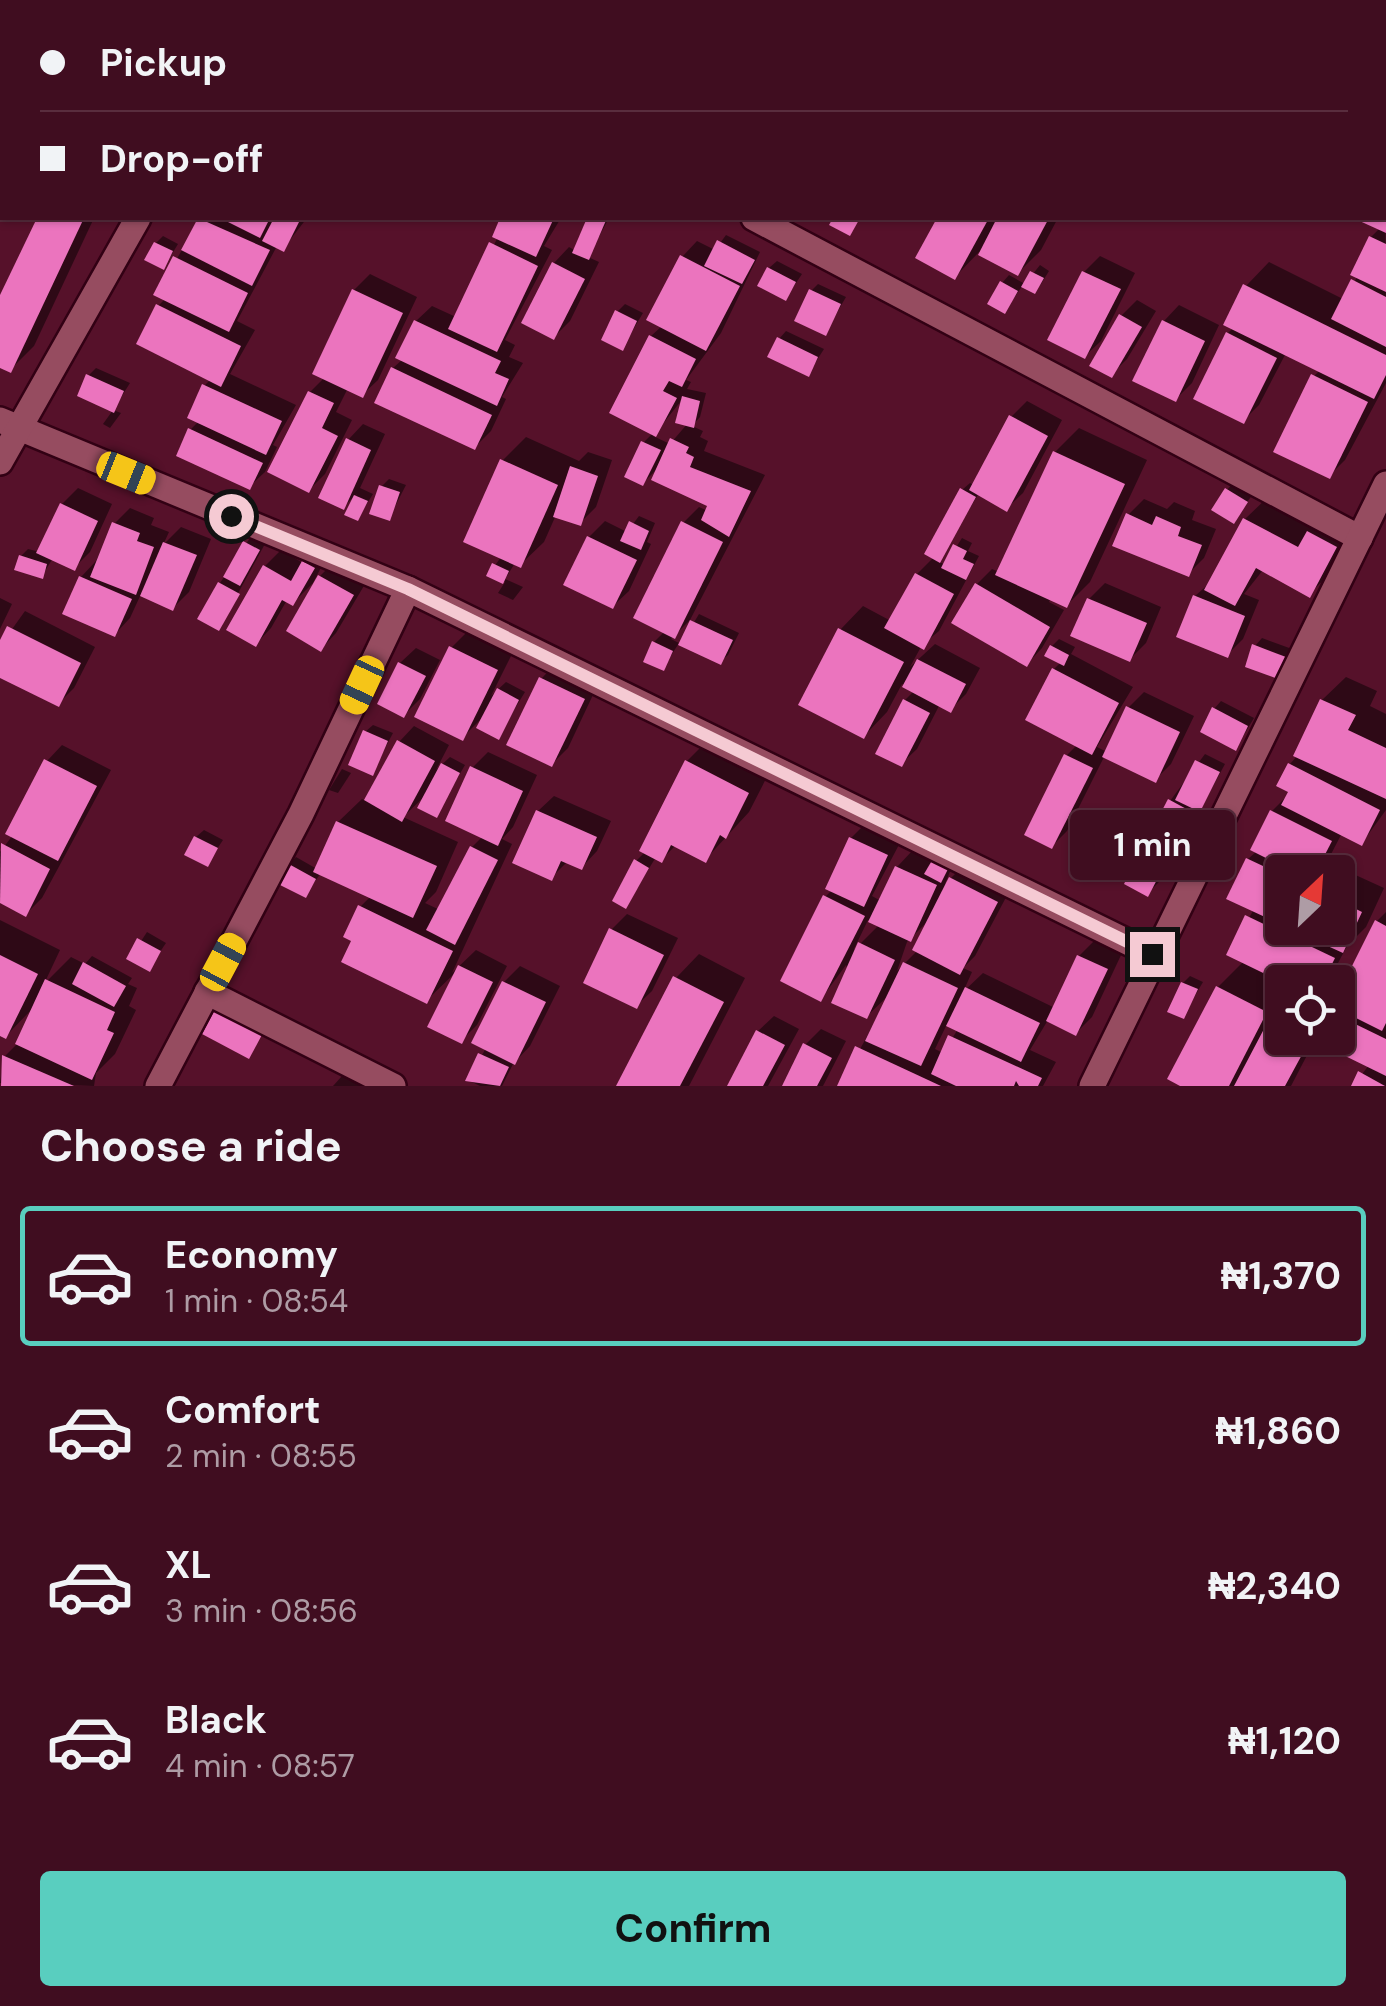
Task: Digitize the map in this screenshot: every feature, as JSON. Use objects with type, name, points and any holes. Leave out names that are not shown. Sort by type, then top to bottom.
[{"type":"street","points":[[0,462],[10,425],[137,220]]},
{"type":"street","points":[[758,220],[1360,538]]},
{"type":"street","points":[[10,425],[408,589],[1152,954]]},
{"type":"street","points":[[1092,1086],[1152,954],[1386,484]]},
{"type":"street","points":[[158,1086],[301,814],[408,589]]},
{"type":"street","points":[[207,992],[393,1086]]},
{"type":"building","points":[[36,220],[83,220],[11,373],[0,368],[0,295]]},
{"type":"building","points":[[197,220],[202,220],[270,250],[252,286],[181,250]]},
{"type":"building","points":[[224,220],[269,220],[260,238]]},
{"type":"building","points":[[273,220],[300,220],[284,252],[262,241]]},
{"type":"building","points":[[499,220],[553,220],[536,257],[492,237]]},
{"type":"building","points":[[586,220],[606,220],[589,260],[572,253]]},
{"type":"building","points":[[832,220],[859,220],[850,236],[829,225]]},
{"type":"building","points":[[936,220],[988,220],[955,280],[915,258]]},
{"type":"building","points":[[996,220],[1048,220],[1018,276],[978,255]]},
{"type":"building","points":[[1357,220],[1386,220],[1386,233]]},
{"type":"building","points":[[1369,236],[1386,244],[1386,292],[1350,275]]},
{"type":"building","points":[[717,240],[755,260],[742,284],[704,266]]},
{"type":"building","points":[[154,242],[173,251],[164,270],[144,260]]},
{"type":"building","points":[[489,242],[538,266],[497,352],[448,329]]},
{"type":"building","points":[[680,255],[740,286],[706,351],[646,320]]},
{"type":"building","points":[[173,256],[248,293],[229,332],[153,295]]},
{"type":"building","points":[[552,262],[585,279],[554,340],[521,323]]},
{"type":"building","points":[[767,267],[796,282],[786,301],[757,286]]},
{"type":"building","points":[[1030,271],[1044,278],[1035,294],[1021,287]]},
{"type":"building","points":[[1082,271],[1121,289],[1085,359],[1047,340]]},
{"type":"building","points":[[1351,279],[1386,297],[1386,347],[1331,319]]},
{"type":"building","points":[[1000,281],[1018,291],[1005,314],[987,304]]},
{"type":"building","points":[[1243,284],[1386,355],[1386,375],[1374,399],[1223,325]]},
{"type":"building","points":[[352,289],[403,313],[363,398],[312,374]]},
{"type":"building","points":[[809,289],[841,304],[826,336],[794,321]]},
{"type":"building","points":[[156,304],[241,346],[221,387],[136,344]]},
{"type":"building","points":[[615,310],[637,321],[623,351],[601,340]]},
{"type":"building","points":[[1119,314],[1142,327],[1112,378],[1089,366]]},
{"type":"building","points":[[414,320],[501,361],[495,373],[509,379],[497,406],[395,358]]},
{"type":"building","points":[[1162,320],[1205,341],[1176,402],[1132,381]]},
{"type":"building","points":[[1226,332],[1277,358],[1244,424],[1193,399]]},
{"type":"building","points":[[649,335],[696,359],[682,387],[669,381],[663,391],[677,398],[656,437],[609,413]]},
{"type":"building","points":[[777,337],[818,357],[809,377],[767,357]]},
{"type":"building","points":[[391,367],[492,415],[475,450],[374,403]]},
{"type":"building","points":[[86,374],[124,391],[114,413],[77,396]]},
{"type":"building","points":[[1311,374],[1368,402],[1330,479],[1273,452]]},
{"type":"building","points":[[202,384],[282,421],[266,455],[187,418]]},
{"type":"building","points":[[308,391],[334,403],[322,428],[338,436],[309,493],[267,472]]},
{"type":"building","points":[[682,396],[700,401],[694,428],[675,423]]},
{"type":"building","points":[[1009,415],[1048,436],[1007,512],[969,490]]},
{"type":"building","points":[[188,428],[263,463],[250,490],[176,456]]},
{"type":"building","points":[[346,438],[371,450],[344,510],[318,498]]},
{"type":"building","points":[[670,438],[689,447],[686,453],[694,457],[690,467],[751,491],[729,537],[701,520],[707,506],[651,480]]},
{"type":"building","points":[[641,441],[661,450],[643,486],[624,477]]},
{"type":"building","points":[[1053,451],[1125,484],[1067,608],[995,575]]},
{"type":"building","points":[[500,459],[558,485],[521,568],[463,542]]},
{"type":"building","points":[[570,466],[598,476],[581,526],[553,517]]},
{"type":"building","points":[[379,485],[400,492],[390,521],[369,514]]},
{"type":"building","points":[[960,488],[976,497],[940,563],[924,554]]},
{"type":"building","points":[[1225,488],[1248,502],[1234,524],[1211,510]]},
{"type":"building","points":[[354,495],[368,501],[358,521],[344,515]]},
{"type":"building","points":[[60,503],[98,521],[75,571],[36,553]]},
{"type":"building","points":[[1126,513],[1152,525],[1156,516],[1181,527],[1178,536],[1202,545],[1189,577],[1112,546]]},
{"type":"building","points":[[1243,518],[1298,547],[1307,531],[1337,547],[1310,598],[1256,568],[1235,606],[1204,590]]},
{"type":"building","points":[[629,521],[649,531],[641,550],[620,541]]},
{"type":"building","points":[[681,521],[723,542],[675,639],[633,618]]},
{"type":"building","points":[[112,522],[140,533],[137,541],[154,547],[136,595],[90,577]]},
{"type":"building","points":[[587,536],[637,560],[613,609],[563,585]]},
{"type":"building","points":[[243,541],[260,550],[240,586],[223,577]]},
{"type":"building","points":[[163,542],[197,555],[173,611],[140,596]]},
{"type":"building","points":[[953,544],[967,551],[963,559],[974,564],[966,580],[941,568]]},
{"type":"building","points":[[19,555],[47,564],[43,579],[14,570]]},
{"type":"building","points":[[302,561],[315,568],[293,606],[282,600],[256,647],[226,630],[263,565],[291,581]]},
{"type":"building","points":[[492,563],[509,571],[503,584],[486,576]]},
{"type":"building","points":[[915,573],[954,594],[924,650],[884,628]]},
{"type":"building","points":[[318,575],[354,595],[321,652],[286,631]]},
{"type":"building","points":[[79,576],[132,599],[115,637],[62,614]]},
{"type":"building","points":[[218,582],[240,594],[219,631],[197,619]]},
{"type":"building","points":[[975,583],[1050,627],[1027,667],[951,623]]},
{"type":"building","points":[[1193,595],[1245,616],[1228,658],[1176,637]]},
{"type":"building","points":[[1087,598],[1147,623],[1130,662],[1070,636]]},
{"type":"building","points":[[690,620],[733,640],[721,665],[678,645]]},
{"type":"building","points":[[7,626],[81,663],[59,707],[0,678],[0,640]]},
{"type":"building","points":[[838,628],[904,662],[864,739],[798,705]]},
{"type":"building","points":[[652,641],[673,651],[664,671],[643,662]]},
{"type":"building","points":[[1252,644],[1286,657],[1278,679],[1245,667]]},
{"type":"building","points":[[1050,645],[1069,655],[1064,666],[1044,656]]},
{"type":"building","points":[[449,646],[498,670],[463,741],[414,717]]},
{"type":"building","points":[[917,659],[966,684],[951,713],[902,687]]},
{"type":"building","points":[[398,662],[426,676],[404,718],[377,704]]},
{"type":"building","points":[[1052,668],[1119,703],[1092,755],[1025,720]]},
{"type":"building","points":[[539,677],[585,699],[552,767],[506,745]]},
{"type":"building","points":[[497,688],[519,700],[499,740],[476,728]]},
{"type":"building","points":[[903,699],[930,713],[902,767],[875,754]]},
{"type":"building","points":[[1320,699],[1356,715],[1348,730],[1386,748],[1386,799],[1293,756]]},
{"type":"building","points":[[1126,706],[1180,732],[1156,783],[1102,757]]},
{"type":"building","points":[[1212,707],[1248,726],[1236,751],[1200,732]]},
{"type":"building","points":[[363,730],[388,741],[373,776],[348,765]]},
{"type":"building","points":[[397,740],[435,761],[402,822],[364,800]]},
{"type":"building","points":[[1064,754],[1093,768],[1052,849],[1024,835]]},
{"type":"building","points":[[44,759],[97,786],[58,861],[5,834]]},
{"type":"building","points":[[685,760],[749,793],[726,839],[720,835],[706,863],[671,845],[662,863],[639,851]]},
{"type":"building","points":[[1195,760],[1220,772],[1200,812],[1175,800]]},
{"type":"building","points":[[441,763],[460,773],[437,818],[417,808]]},
{"type":"building","points":[[1288,763],[1380,810],[1362,846],[1281,805],[1288,792],[1276,786]]},
{"type":"building","points":[[470,766],[523,791],[498,846],[445,821]]},
{"type":"building","points":[[1168,799],[1192,812],[1148,897],[1124,884]]},
{"type":"building","points":[[536,810],[597,837],[582,870],[561,861],[552,881],[512,863]]},
{"type":"building","points":[[1270,810],[1332,841],[1325,855],[1265,858],[1250,850]]},
{"type":"building","points":[[336,821],[437,866],[413,918],[313,872]]},
{"type":"building","points":[[194,836],[218,848],[208,867],[184,855]]},
{"type":"building","points":[[849,837],[888,855],[864,907],[825,889]]},
{"type":"building","points":[[1,843],[50,869],[26,917],[0,903]]},
{"type":"building","points":[[470,846],[498,860],[455,945],[426,930]]},
{"type":"building","points":[[934,857],[950,865],[941,883],[924,874]]},
{"type":"building","points":[[1246,858],[1265,867],[1265,917],[1226,899]]},
{"type":"building","points":[[634,859],[649,868],[626,909],[612,901]]},
{"type":"building","points":[[287,863],[316,879],[306,898],[276,883]]},
{"type":"building","points":[[895,866],[937,885],[911,942],[868,922]]},
{"type":"building","points":[[949,877],[998,902],[960,975],[912,950]]},
{"type":"building","points":[[823,895],[865,916],[821,1002],[780,981]]},
{"type":"building","points":[[358,905],[453,951],[427,1004],[341,962],[351,941],[343,937]]},
{"type":"building","points":[[1355,908],[1362,912],[1355,927]]},
{"type":"building","points":[[1245,915],[1265,925],[1265,945],[1308,945],[1335,958],[1332,965],[1265,965],[1265,974],[1226,955]]},
{"type":"building","points":[[1375,920],[1386,926],[1386,1023],[1382,1031],[1355,1018],[1352,965]]},
{"type":"building","points":[[609,928],[664,955],[637,1009],[583,983]]},
{"type":"building","points":[[137,938],[161,951],[150,972],[126,959]]},
{"type":"building","points":[[858,942],[895,960],[867,1019],[831,1003]]},
{"type":"building","points":[[1325,945],[1347,945],[1343,953]]},
{"type":"building","points":[[0,955],[38,974],[6,1039],[0,1036]]},
{"type":"building","points":[[1077,955],[1108,969],[1076,1036],[1046,1021]]},
{"type":"building","points":[[83,962],[126,986],[114,1007],[72,984]]},
{"type":"building","points":[[903,962],[958,988],[921,1066],[865,1041]]},
{"type":"building","points":[[458,965],[493,982],[462,1044],[427,1027]]},
{"type":"building","points":[[673,976],[724,1002],[680,1086],[616,1086]]},
{"type":"building","points":[[45,979],[115,1012],[107,1030],[114,1033],[92,1080],[15,1044]]},
{"type":"building","points":[[502,981],[546,1002],[515,1065],[471,1043]]},
{"type":"building","points":[[1181,982],[1198,989],[1184,1019],[1167,1012]]},
{"type":"building","points":[[1216,986],[1265,1011],[1229,1086],[1180,1086],[1167,1079]]},
{"type":"building","points":[[965,987],[1040,1023],[1021,1062],[946,1026]]},
{"type":"building","points":[[217,1006],[264,1031],[249,1059],[202,1034]]},
{"type":"building","points":[[1355,1024],[1386,1039],[1386,1076],[1343,1055],[1355,1055]]},
{"type":"building","points":[[1265,1027],[1265,1055],[1302,1055],[1285,1086],[1234,1086]]},
{"type":"building","points":[[756,1030],[785,1045],[763,1086],[727,1086]]},
{"type":"building","points":[[948,1035],[1042,1078],[1038,1086],[1019,1086],[1016,1081],[1014,1086],[956,1086],[931,1074]]},
{"type":"building","points":[[803,1043],[832,1058],[817,1086],[782,1086]]},
{"type":"building","points":[[855,1046],[941,1086],[837,1086]]},
{"type":"building","points":[[478,1053],[509,1067],[500,1086],[465,1081]]},
{"type":"building","points":[[2,1055],[74,1086],[1,1086]]},
{"type":"building","points":[[1358,1071],[1385,1086],[1351,1086]]},
{"type":"route","points":[[231,516],[408,589],[1152,954]]}]
